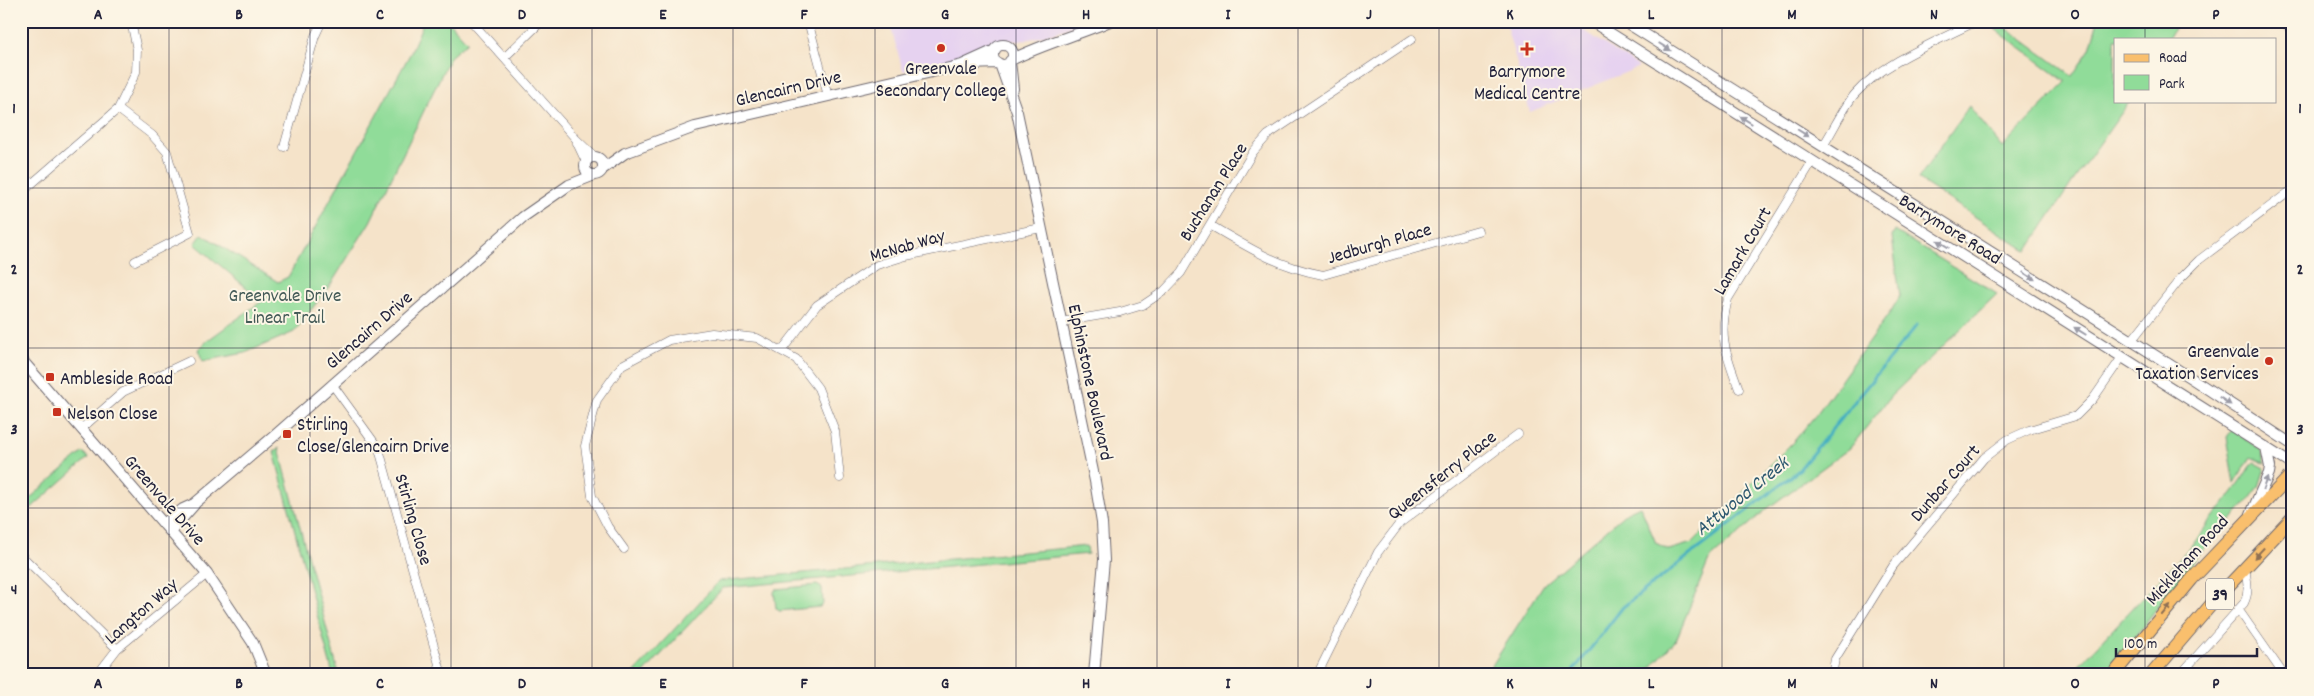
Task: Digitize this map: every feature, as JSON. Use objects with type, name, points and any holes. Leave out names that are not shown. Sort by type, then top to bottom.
[{"type":"main road","name":"Mickleham Road","points":[[2113,675],[2192,579],[2249,517],[2293,473]]},
{"type":"main road","name":"39","points":[[2151,675],[2245,568],[2293,518]]},
{"type":"street","points":[[21,193],[118,109],[136,72],[137,50],[131,21]]},
{"type":"street","points":[[284,147],[315,36],[322,21]]},
{"type":"street","points":[[471,21],[576,139],[591,161],[588,173],[592,176]]},
{"type":"street","points":[[504,58],[542,21]]},
{"type":"street","points":[[808,21],[828,96]]},
{"type":"street","name":"Glencairn Drive","points":[[168,527],[523,217],[568,185],[591,161],[625,153],[695,127],[962,65],[1005,62],[1039,46],[1081,33],[1110,21]]},
{"type":"street","name":"Barrymore Road","points":[[1591,21],[2293,464]]},
{"type":"street","name":"Barrymore Road","points":[[1624,21],[2132,340],[2293,445]]},
{"type":"street","points":[[1812,162],[1855,94],[1871,79],[1890,66],[1977,21]]},
{"type":"street","points":[[2283,21],[2293,34]]},
{"type":"street","name":"Buchanan Place","points":[[1061,322],[1143,306],[1164,291],[1181,273],[1253,152],[1268,135],[1412,39]]},
{"type":"street","points":[[999,46],[1008,46],[1012,51],[1005,62],[994,59],[995,50],[999,46]]},
{"type":"street","name":"Glencairn Drive","points":[[1008,46],[1039,46]]},
{"type":"street","name":"Glencairn Drive","points":[[962,65],[995,50]]},
{"type":"street","name":"Elphinstone Boulevard","points":[[1005,62],[1102,523],[1103,590],[1094,675]]},
{"type":"street","points":[[118,109],[152,135],[167,152],[190,233],[135,261]]},
{"type":"street","name":"Glencairn Drive","points":[[568,185],[601,173],[604,168],[625,153]]},
{"type":"street","points":[[591,161],[602,160],[604,168]]},
{"type":"street","name":"Lamark Court","points":[[1739,389],[1723,345],[1722,320],[1728,299],[1812,162]]},
{"type":"street","points":[[2122,357],[2132,340],[2181,278],[2199,260],[2293,189]]},
{"type":"street","name":"Jedburgh Place","points":[[1210,225],[1276,262],[1300,271],[1323,275],[1478,231]]},
{"type":"street","name":"McNab Way","points":[[782,350],[817,305],[877,265],[906,256],[1041,228]]},
{"type":"street","points":[[624,549],[608,527],[592,496],[585,446],[597,400],[622,365],[669,340],[712,332],[757,338],[796,358],[818,388],[835,430],[840,478]]},
{"type":"street","name":"Dunbar Court","points":[[1832,675],[1834,659],[1893,566],[1984,458],[2007,440],[2029,430],[2076,416],[2093,400],[2122,357]]},
{"type":"street","name":"Greenvale Drive","points":[[21,359],[207,574],[234,610],[253,643],[266,675]]},
{"type":"street","points":[[81,429],[123,392],[188,361]]},
{"type":"street","name":"Stirling Close","points":[[332,384],[379,449],[442,675]]},
{"type":"street","name":"Queensferry Place","points":[[1317,675],[1378,552],[1400,523],[1518,434]]},
{"type":"street","points":[[2249,517],[2269,473],[2270,467],[2266,447]]},
{"type":"street","points":[[22,556],[117,650]]},
{"type":"street","points":[[2180,675],[2248,596],[2245,568]]},
{"type":"street","name":"Langton Way","points":[[97,675],[117,650],[207,574]]},
{"type":"street","points":[[2238,609],[2284,675]]},
{"type":"street","points":[[2188,666],[2197,675]]},
{"type":"shaded area","name":"Greenvale Secondary College","points":[[889,21],[1091,21],[1040,37],[1020,41],[999,40],[970,56],[903,71]]},
{"type":"shaded area","points":[[1505,21],[1570,21],[1639,67],[1530,112]]},
{"type":"green space","name":"Greenvale Drive Linear Trail","points":[[424,21],[448,21],[467,42],[450,57],[370,222],[331,284],[294,332],[245,353],[203,361],[198,350],[208,340],[262,301],[195,244],[202,234],[278,282],[288,277],[410,54]]},
{"type":"green space","points":[[2098,21],[2178,21],[2169,38],[2114,38],[2114,102],[2129,102],[2071,184],[2027,251],[1918,179],[1969,106],[2002,147],[2066,82],[1995,29],[2002,25],[2072,76],[2090,49]]},
{"type":"green space","points":[[1895,231],[1997,294],[1891,396],[1850,448],[1768,508],[1709,560],[1676,640],[1644,675],[1486,675],[1544,584],[1627,512],[1640,506],[1656,543],[1669,550],[1692,543],[1795,440],[1818,412],[1900,296],[1892,237]]},
{"type":"green space","points":[[2232,430],[2261,450],[2266,464],[2251,457],[2235,483],[2227,437]]},
{"type":"green space","points":[[279,448],[339,675],[333,675],[274,452]]},
{"type":"green space","points":[[83,452],[88,458],[21,517],[21,506]]},
{"type":"green space","points":[[2254,462],[2265,468],[2259,487],[2246,504],[2196,558],[2105,675],[2070,675],[2190,547]]},
{"type":"green space","points":[[1087,546],[1088,554],[723,588],[642,675],[632,675],[719,581]]},
{"type":"green space","points":[[817,585],[822,588],[823,604],[820,607],[779,611],[776,608],[774,592],[776,589]]},
{"type":"waterway","name":"Attwood Creek","points":[[1570,675],[1623,607],[1798,471],[1917,325]]},
{"type":"place","name":"Greenvale Secondary College","points":[[941,48]]},
{"type":"place","name":"Barrymore Medical Centre","points":[[1527,49]]},
{"type":"place","name":"Greenvale Taxation Services","points":[[2269,361]]},
{"type":"place","name":"Ambleside Road","points":[[50,377]]},
{"type":"place","name":"Nelson Close","points":[[57,412]]},
{"type":"place","name":"Stirling Close/Glencairn Drive","points":[[287,434]]}]
